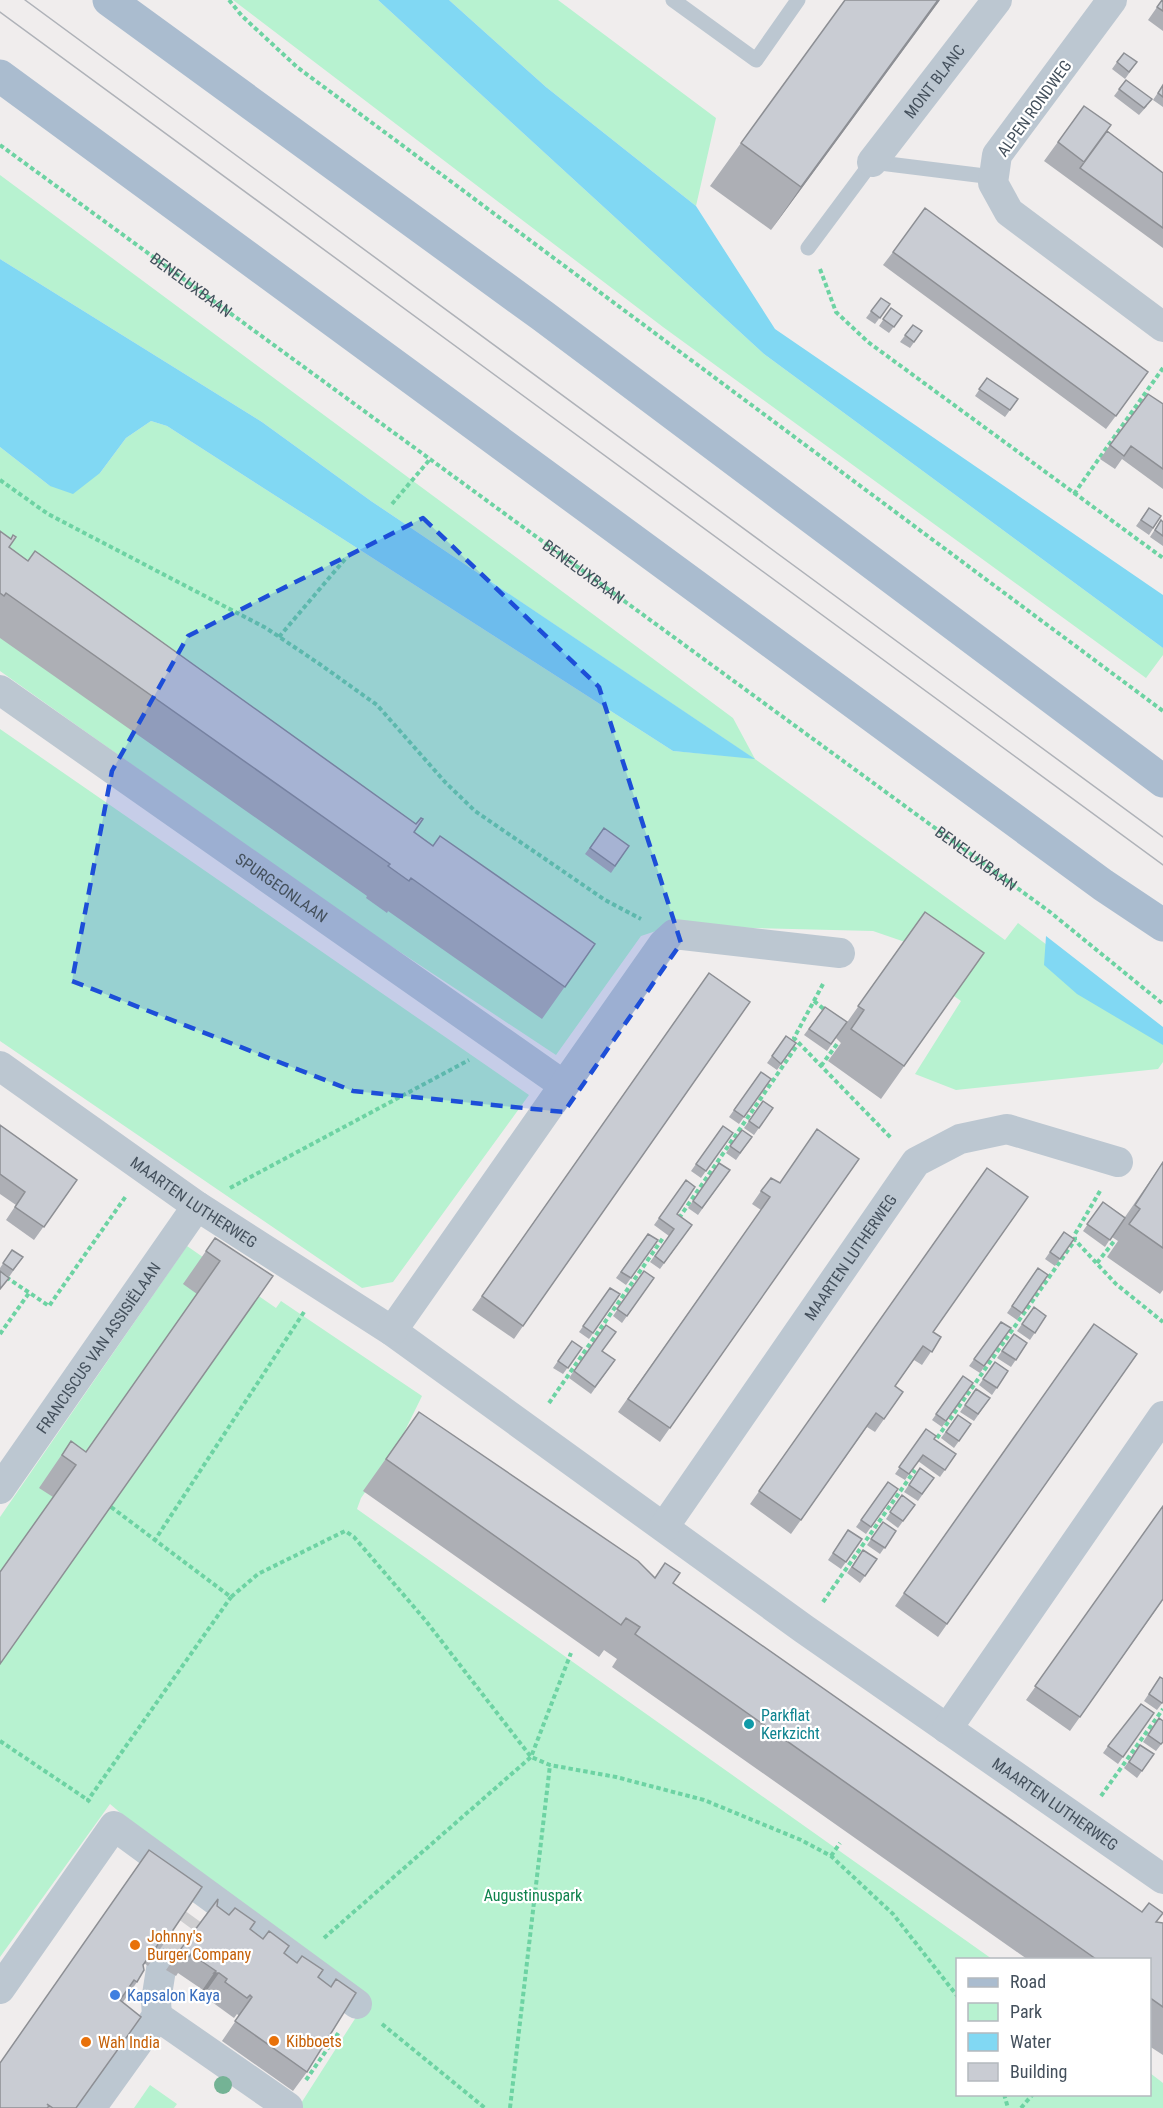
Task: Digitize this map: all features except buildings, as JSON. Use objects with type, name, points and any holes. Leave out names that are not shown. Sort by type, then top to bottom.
[{"type":"main road","points":[[109,0],[543,316],[1163,781]]},
{"type":"main road","points":[[0,76],[1103,885],[1163,925]]},
{"type":"main road","points":[[1103,885],[1163,948]]},
{"type":"street","name":"MONT BLANC","points":[[872,162],[997,0]]},
{"type":"street","name":"ALPEN RONDWEG","points":[[1112,0],[997,155],[993,183],[1009,212],[1163,327]]},
{"type":"street","name":"SPURGEONLAAN","points":[[0,690],[562,1084]]},
{"type":"street","points":[[392,1331],[562,1084],[663,944],[675,934],[840,952]]},
{"type":"street","name":"MAARTEN LUTHERWEG","points":[[0,1066],[197,1206],[392,1331],[804,1629],[1163,1879]]},
{"type":"street","name":"MAARTEN LUTHERWEG","points":[[664,1527],[916,1162],[960,1139],[1007,1129],[1118,1162]]},
{"type":"street","name":"FRANCISCUS VAN ASSISIËLAAN","points":[[4,1474],[197,1206]]},
{"type":"street","points":[[947,1729],[1163,1416]]},
{"type":"street","points":[[0,1989],[114,1826],[203,1908],[297,1961],[357,2004]]},
{"type":"street","points":[[91,2108],[157,2016],[156,2001],[162,1963]]},
{"type":"street","points":[[157,2016],[288,2107]]},
{"type":"lane","points":[[673,0],[756,60],[798,0]]},
{"type":"lane","points":[[808,248],[872,162],[993,177]]},
{"type":"path","points":[[229,0],[242,16],[297,67],[1163,711]]},
{"type":"path","name":"BENELUXBAAN","points":[[0,145],[1050,912],[1163,1004]]},
{"type":"path","points":[[808,248],[820,270],[836,312],[868,342],[1163,558]]},
{"type":"path","points":[[1074,494],[1163,368]]},
{"type":"path","points":[[392,504],[431,458]]},
{"type":"path","points":[[0,480],[48,514],[279,637],[377,705],[475,811],[605,900],[630,911],[652,927],[663,944]]},
{"type":"path","points":[[279,637],[346,558]]},
{"type":"path","points":[[840,952],[794,1038],[916,1162]]},
{"type":"path","points":[[814,1001],[828,1012]]},
{"type":"path","points":[[197,1206],[502,1042]]},
{"type":"path","points":[[679,1218],[798,1044]]},
{"type":"path","points":[[821,1066],[837,1044]]},
{"type":"path","points":[[937,1438],[1075,1240],[1075,1234],[1118,1162]]},
{"type":"path","points":[[0,1273],[49,1306],[145,1169]]},
{"type":"path","points":[[1095,1200],[1104,1206]]},
{"type":"path","points":[[530,1431],[663,1238]]},
{"type":"path","points":[[1075,1240],[1116,1284],[1163,1322]]},
{"type":"path","points":[[1097,1263],[1115,1240]]},
{"type":"path","points":[[155,1540],[322,1284]]},
{"type":"path","points":[[0,1334],[29,1293]]},
{"type":"path","points":[[804,1629],[915,1470]]},
{"type":"path","points":[[111,1507],[231,1597]]},
{"type":"path","points":[[88,1800],[231,1597],[258,1574],[345,1530],[354,1537],[426,1621],[531,1758],[550,1765],[616,1777],[704,1800],[801,1839],[831,1856],[893,1914],[956,1996]]},
{"type":"path","points":[[297,1961],[531,1758],[571,1653]]},
{"type":"path","points":[[1082,1823],[1163,1709]]},
{"type":"path","points":[[0,1741],[88,1800],[114,1826]]},
{"type":"path","points":[[510,2108],[550,1765]]},
{"type":"path","points":[[831,1856],[840,1843]]},
{"type":"path","points":[[288,2107],[357,2004],[485,2108]]},
{"type":"path","points":[[1021,2108],[1031,2096]]},
{"type":"highlighted area","points":[[423,518],[599,687],[681,943],[564,1112],[353,1091],[72,981],[112,771],[188,636]]},
{"type":"green space","points":[[233,0],[378,0],[764,354],[1163,648],[1163,655],[1146,678],[663,327]]},
{"type":"green space","points":[[449,0],[558,0],[716,118],[696,206],[546,87]]},
{"type":"green space","points":[[0,175],[733,718],[755,759],[1005,940],[1018,923],[1163,1033],[1163,1062],[1158,1069],[956,1090],[915,1074],[961,1001],[912,967],[905,942],[873,931],[671,926],[641,936],[556,1055],[347,917],[0,671],[0,447],[50,486],[100,473],[126,438],[151,421],[167,426],[673,751],[753,758],[371,501],[262,422],[0,259]]},
{"type":"green space","points":[[0,729],[529,1095],[393,1282],[362,1288],[0,1041]]},
{"type":"green space","name":"Augustinuspark","points":[[187,1246],[276,1308],[281,1301],[422,1396],[396,1449],[361,1498],[357,1509],[991,1958],[956,1958],[956,2096],[1151,2096],[1151,2074],[1163,2083],[1163,2108],[298,2108],[358,2014],[110,1804],[0,1957],[0,1517]]},
{"type":"green space","points":[[150,2085],[177,2104],[174,2108],[134,2108]]},
{"type":"water","points":[[378,0],[449,0],[546,87],[696,206],[775,329],[1163,595],[1163,648],[764,354]]},
{"type":"water","points":[[0,259],[262,422],[371,501],[755,759],[673,751],[167,426],[151,421],[126,438],[100,473],[73,494],[50,486],[0,447]]},
{"type":"water","points":[[1046,936],[1163,1027],[1163,1045],[1077,994],[1044,965]]},
{"type":"tunnel","points":[[162,1963],[195,1918]]},
{"type":"tram line","points":[[25,0],[1163,837]]},
{"type":"tram line","points":[[0,12],[1163,865]]},
{"type":"place","name":"Parkflat Kerkzicht","points":[[749,1724]]},
{"type":"place","name":"Johnny's Burger Company","points":[[135,1945]]},
{"type":"place","name":"Kapsalon Kaya","points":[[115,1995]]},
{"type":"place","name":"Kibboets","points":[[274,2041]]},
{"type":"place","name":"Wah India","points":[[86,2042]]}]
